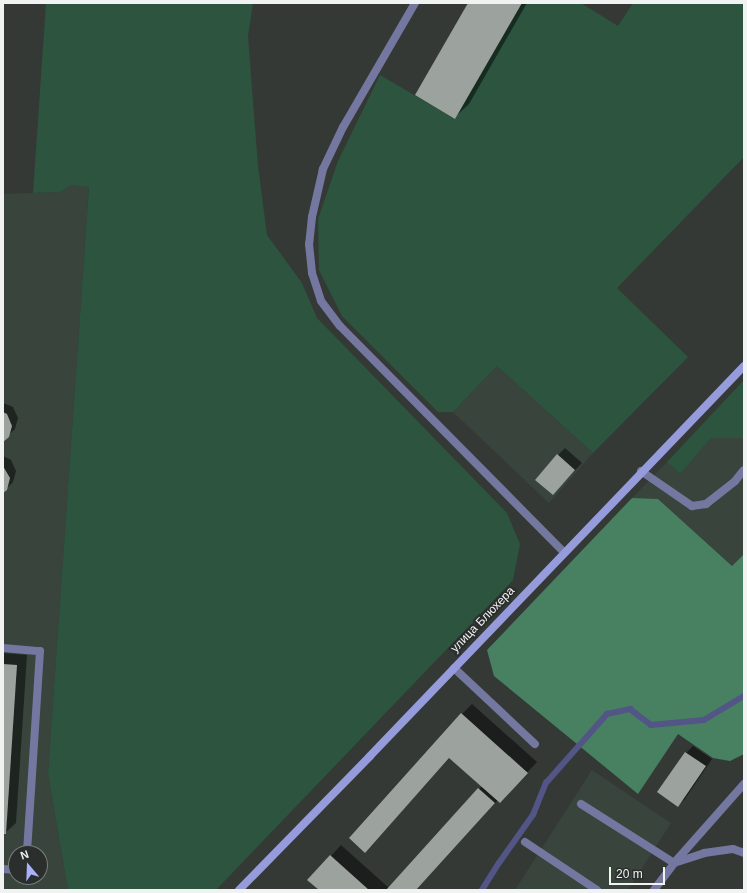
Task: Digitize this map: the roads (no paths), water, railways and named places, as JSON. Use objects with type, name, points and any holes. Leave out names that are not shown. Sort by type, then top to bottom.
[{"type":"main road","name":"улица Блюхера","points":[[241,889],[641,471],[744,366]]},
{"type":"street","points":[[415,3],[343,128],[323,169],[312,218],[309,244],[312,273],[321,301],[340,326],[564,552]]},
{"type":"street","points":[[641,471],[692,506],[706,504],[735,481],[744,470]]},
{"type":"street","points":[[3,648],[40,651],[28,845]]},
{"type":"street","points":[[454,668],[534,744]]},
{"type":"street","points":[[654,890],[674,863],[744,784]]},
{"type":"street","points":[[581,804],[674,863]]},
{"type":"street","points":[[525,842],[597,890]]},
{"type":"street","points":[[674,863],[704,853],[733,849],[744,853]]},
{"type":"waterway","points":[[482,890],[533,815],[546,783],[607,714],[630,709],[651,725],[704,720],[744,696]]}]
